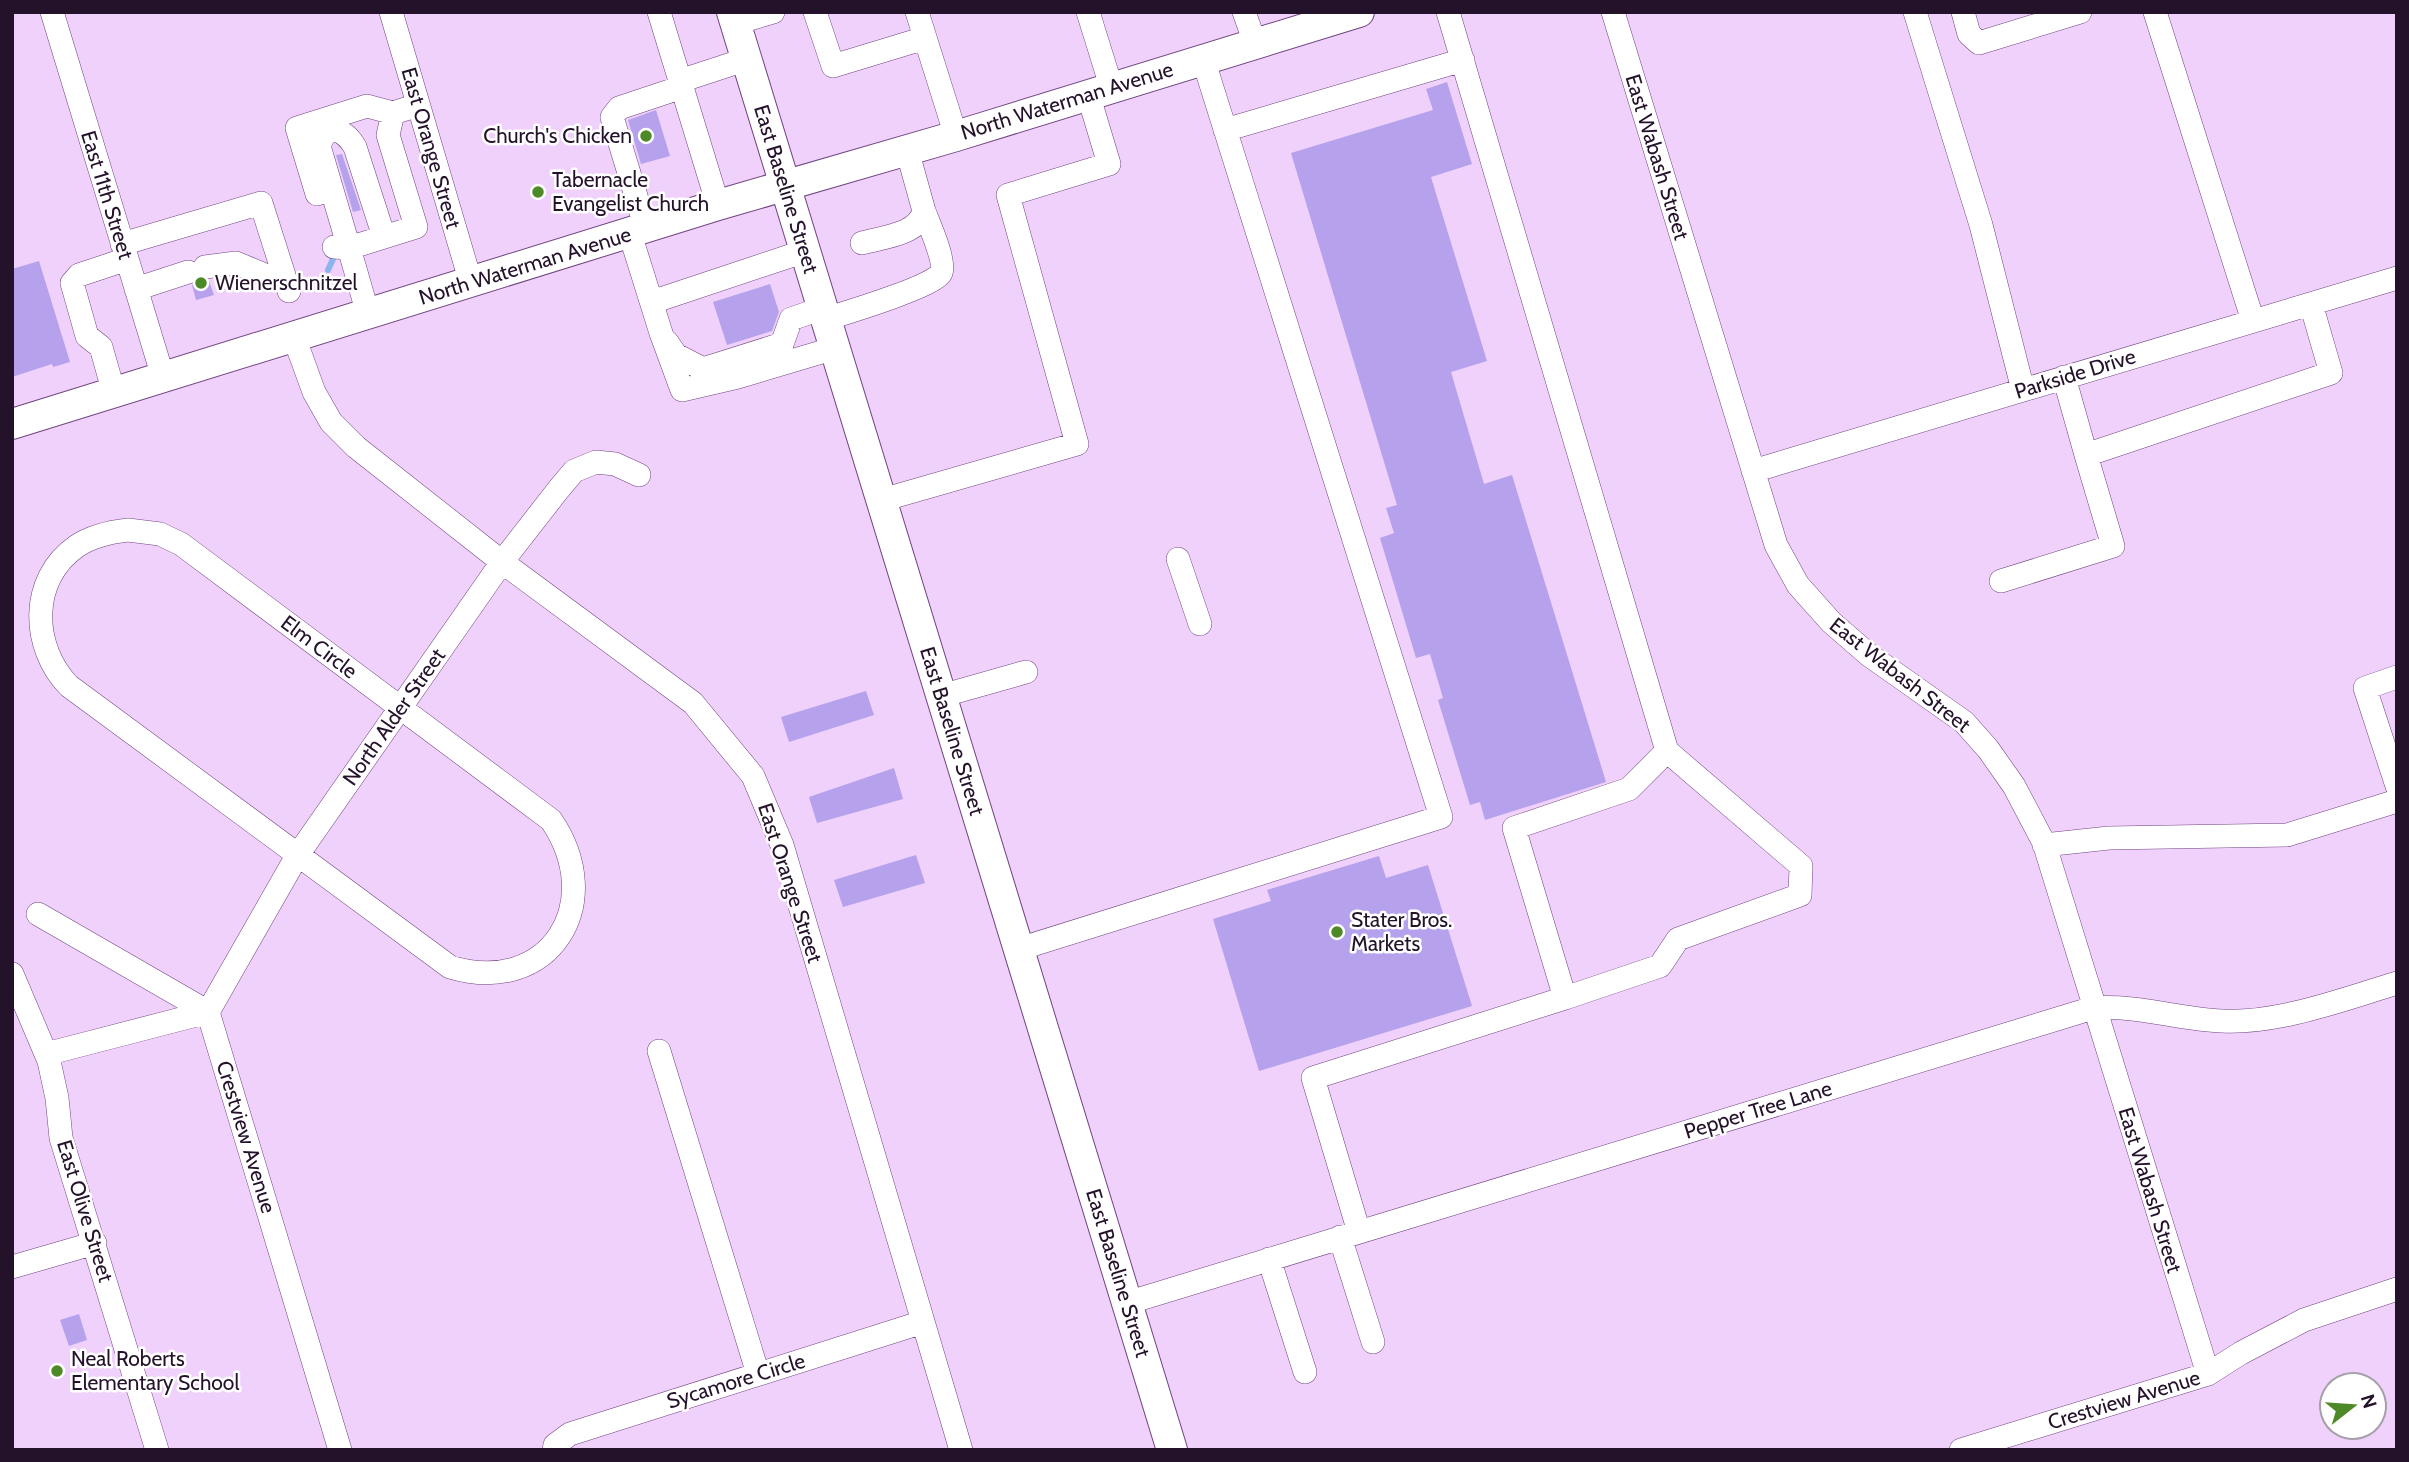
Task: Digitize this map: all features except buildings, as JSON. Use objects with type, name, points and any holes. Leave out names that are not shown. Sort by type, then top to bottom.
[{"type":"main road","name":"North Waterman Avenue","points":[[12,424],[718,205],[956,136],[1359,12]]},
{"type":"main road","name":"East Baseline Street","points":[[734,18],[1172,1450]]},
{"type":"street","name":"East 11th Street","points":[[52,12],[163,377]]},
{"type":"street","name":"East Orange Street","points":[[391,12],[471,283]]},
{"type":"street","points":[[659,12],[718,205]]},
{"type":"street","points":[[734,18],[773,12]]},
{"type":"street","points":[[815,12],[833,66],[925,38]]},
{"type":"street","points":[[917,12],[956,136]]},
{"type":"street","points":[[881,500],[1077,444],[1008,195],[1109,164],[1088,12]]},
{"type":"street","points":[[1244,12],[1255,43]]},
{"type":"street","points":[[1373,1342],[1313,1078],[1565,999],[1660,966],[1678,939],[1800,895],[1801,866],[1667,751],[1448,12]]},
{"type":"street","name":"East Wabash Street","points":[[1613,12],[1776,545],[1798,585],[1830,622],[1869,655],[1964,722],[1988,749],[2014,786],[2044,845],[2208,1374]]},
{"type":"street","points":[[1915,12],[1982,225],[2023,390]]},
{"type":"street","points":[[1962,12],[1969,34],[1979,43],[2080,12]]},
{"type":"street","points":[[2155,12],[2253,321]]},
{"type":"street","points":[[747,59],[619,108],[612,117],[661,333],[682,390],[835,348]]},
{"type":"street","points":[[1019,949],[1441,817],[1203,59]]},
{"type":"street","points":[[1225,130],[1463,60]]},
{"type":"street","points":[[393,113],[388,135],[416,227],[349,248],[334,247],[297,128],[367,106],[393,113],[418,105]]},
{"type":"street","points":[[368,314],[319,146],[321,139],[330,132],[347,134],[355,147],[384,237]]},
{"type":"street","points":[[661,333],[676,355],[703,369],[782,344],[791,318],[825,314],[933,281],[940,275],[942,265],[907,150]]},
{"type":"street","points":[[114,393],[101,347],[87,336],[72,283],[79,275],[125,251],[261,203],[286,283],[236,264],[197,269],[136,289]]},
{"type":"street","points":[[862,243],[917,225],[924,211]]},
{"type":"street","points":[[652,302],[805,251]]},
{"type":"street","name":"Parkside Drive","points":[[1753,471],[2397,278]]},
{"type":"street","points":[[2086,455],[2331,373],[2311,304]]},
{"type":"street","name":"East Orange Street","points":[[294,337],[314,392],[331,422],[356,447],[502,562],[693,703],[753,776],[782,845],[961,1450]]},
{"type":"street","points":[[2001,581],[2113,546],[2064,377]]},
{"type":"street","name":"North Alder Street","points":[[208,1012],[297,856],[502,562],[573,471],[596,462],[615,464],[639,475]]},
{"type":"street","name":"Elm Circle","points":[[145,531],[172,539],[551,821],[566,845],[575,878],[574,897],[570,916],[561,935],[548,951],[532,963],[514,970],[480,974],[450,967],[297,856],[60,677],[46,650],[40,615],[42,597],[48,579],[60,561],[76,547],[111,532],[145,531]]},
{"type":"street","points":[[1178,559],[1200,624]]},
{"type":"street","points":[[942,696],[1026,673]]},
{"type":"street","points":[[2397,677],[2365,688],[2397,786]]},
{"type":"street","points":[[1565,999],[1514,828],[1629,789],[1667,751]]},
{"type":"street","points":[[2044,845],[2109,838],[2287,835],[2397,801]]},
{"type":"street","points":[[38,914],[208,1012]]},
{"type":"street","name":"East Olive Street","points":[[12,975],[47,1054],[57,1098],[61,1138],[157,1450]]},
{"type":"street","name":"Pepper Tree Lane","points":[[1127,1303],[2093,1008],[2122,1006],[2221,1021],[2245,1021],[2288,1014],[2397,983]]},
{"type":"street","points":[[47,1054],[208,1012]]},
{"type":"street","name":"Crestview Avenue","points":[[208,1012],[340,1450]]},
{"type":"street","points":[[660,1051],[758,1374]]},
{"type":"street","points":[[12,1267],[95,1243]]},
{"type":"street","points":[[1269,1259],[1305,1372]]},
{"type":"street","name":"Crestview Avenue","points":[[1961,1450],[2208,1374],[2241,1353],[2304,1320],[2397,1289]]},
{"type":"street","name":"Sycamore Circle","points":[[554,1450],[555,1445],[570,1433],[923,1322]]},
{"type":"waterway","points":[[328,270],[333,259]]},
{"type":"place","name":"Church's Chicken","points":[[646,136]]},
{"type":"place","name":"Tabernacle Evangelist Church","points":[[538,192]]},
{"type":"place","name":"Wienerschnitzel","points":[[201,283]]},
{"type":"place","name":"Stater Bros. Markets","points":[[1337,932]]},
{"type":"place","name":"Neal Roberts Elementary School","points":[[57,1371]]}]
